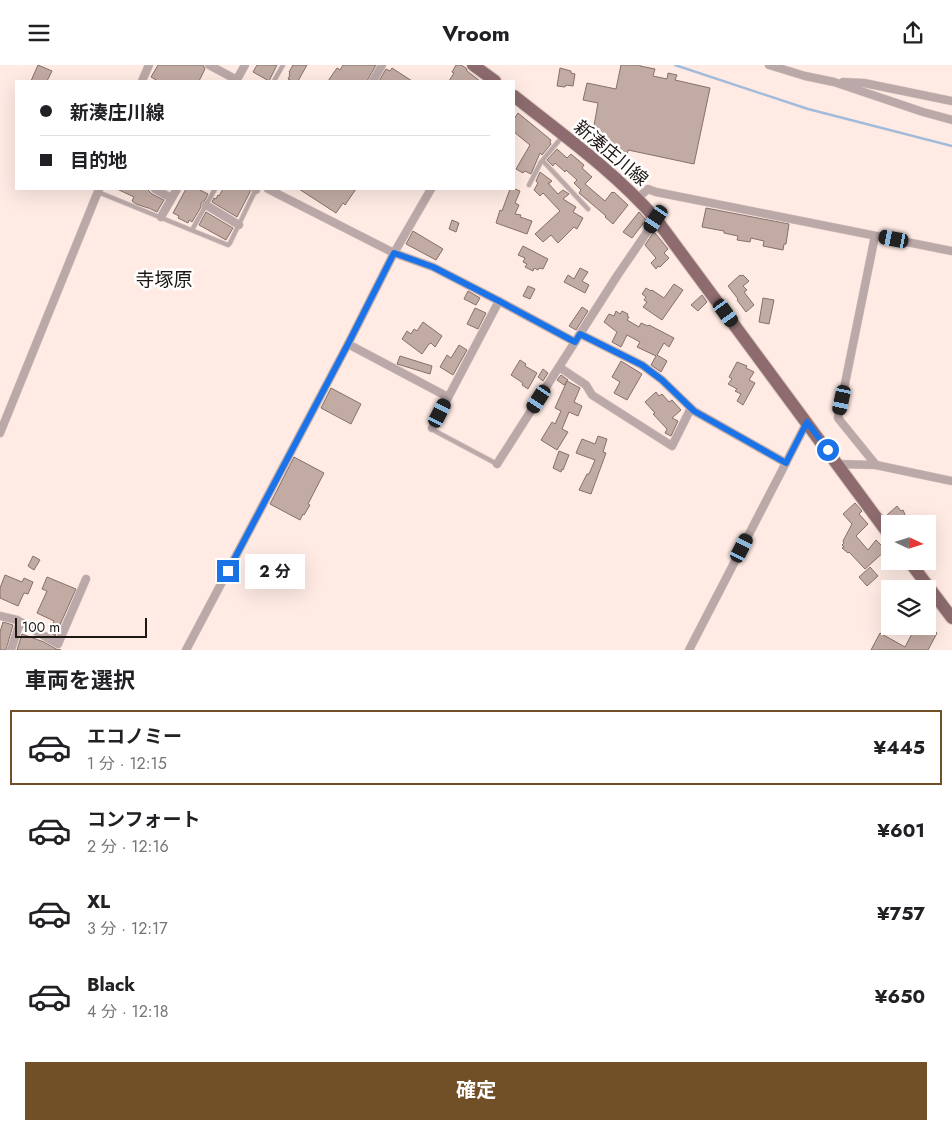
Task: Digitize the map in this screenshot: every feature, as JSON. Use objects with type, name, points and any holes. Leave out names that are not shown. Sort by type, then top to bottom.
[{"type":"main road","points":[[473,65],[494,80]]},
{"type":"main road","name":"新湊庄川線","points":[[515,97],[602,166],[638,198],[656,219],[881,524]]},
{"type":"main road","points":[[916,570],[952,618]]},
{"type":"street","points":[[142,80],[149,65]]},
{"type":"street","points":[[209,65],[234,80]]},
{"type":"street","points":[[237,80],[245,65]]},
{"type":"street","points":[[374,80],[382,65]]},
{"type":"street","points":[[769,65],[805,76],[834,81],[864,83],[952,101]]},
{"type":"street","points":[[834,81],[923,113],[952,120]]},
{"type":"street","points":[[638,198],[648,189],[952,251]]},
{"type":"street","points":[[157,190],[171,198]]},
{"type":"street","points":[[161,217],[176,190]]},
{"type":"street","points":[[270,190],[394,253],[433,267],[575,342]]},
{"type":"street","points":[[186,650],[394,253],[430,190]]},
{"type":"street","points":[[0,433],[99,191]]},
{"type":"street","points":[[206,205],[239,225]]},
{"type":"street","points":[[497,464],[656,219]]},
{"type":"street","points":[[875,236],[838,418],[876,465]]},
{"type":"street","points":[[432,428],[499,301]]},
{"type":"street","points":[[580,334],[642,365],[662,380],[694,411],[786,463]]},
{"type":"street","points":[[348,344],[448,397]]},
{"type":"street","points":[[560,367],[586,385],[592,395],[672,446],[691,408]]},
{"type":"street","points":[[690,650],[807,422]]},
{"type":"street","points":[[838,464],[876,465],[952,481]]},
{"type":"street","points":[[0,616],[20,622],[58,644],[86,579]]},
{"type":"street","points":[[11,650],[20,622]]},
{"type":"lane","points":[[274,80],[282,65]]},
{"type":"lane","points":[[528,185],[542,161],[564,135]]},
{"type":"lane","points":[[542,161],[588,209]]},
{"type":"lane","points":[[192,231],[214,190]]},
{"type":"lane","points":[[99,191],[228,245],[256,190]]},
{"type":"lane","points":[[432,428],[497,464]]},
{"type":"building","points":[[38,65],[52,71],[48,80],[31,80]]},
{"type":"building","points":[[158,65],[203,65],[205,69],[200,80],[156,80],[151,77]]},
{"type":"building","points":[[257,65],[277,65],[270,80],[253,72]]},
{"type":"building","points":[[293,65],[307,65],[299,80],[288,79]]},
{"type":"building","points":[[343,65],[376,65],[368,80],[329,80],[337,68],[340,70]]},
{"type":"building","points":[[456,65],[461,65],[479,80],[450,80],[454,73],[452,72]]},
{"type":"building","points":[[621,65],[640,65],[655,69],[653,76],[667,79],[668,73],[677,75],[675,80],[710,88],[694,164],[628,150],[626,161],[610,149],[611,142],[605,141],[606,139],[592,137],[598,103],[583,100],[587,83],[616,89]]},
{"type":"building","points":[[392,68],[410,80],[380,80],[386,69],[390,71]]},
{"type":"building","points":[[560,68],[575,74],[573,86],[557,86]]},
{"type":"building","points":[[518,113],[551,140],[551,144],[542,155],[540,153],[531,174],[525,171],[523,173],[516,169],[530,145],[515,133],[515,118]]},
{"type":"building","points":[[557,149],[567,158],[571,154],[584,165],[582,168],[592,177],[585,184],[605,201],[614,192],[628,205],[613,224],[579,193],[581,190],[574,183],[577,180],[566,170],[565,172],[555,163],[553,166],[547,160]]},
{"type":"building","points":[[540,172],[552,181],[548,183],[558,194],[563,190],[569,194],[563,199],[576,207],[573,212],[583,218],[577,229],[574,227],[558,243],[551,235],[543,242],[535,234],[560,211],[543,193],[540,196],[534,190],[538,183],[536,181]]},
{"type":"building","points":[[515,189],[520,191],[515,203],[519,205],[515,214],[532,221],[527,234],[496,223],[500,210],[502,211],[510,190]]},
{"type":"building","points":[[119,190],[148,190],[164,200],[157,212],[136,204],[132,201],[134,197]]},
{"type":"building","points":[[185,190],[200,190],[208,194],[201,203],[201,207],[192,222],[189,220],[188,223],[173,213]]},
{"type":"building","points":[[222,190],[250,190],[237,217],[212,202],[214,198],[216,199]]},
{"type":"building","points":[[301,190],[355,190],[345,205],[343,203],[336,213]]},
{"type":"building","points":[[706,208],[789,224],[786,244],[784,244],[783,250],[763,246],[764,241],[751,238],[750,242],[737,240],[738,236],[702,227]]},
{"type":"building","points":[[206,212],[233,228],[226,240],[199,225]]},
{"type":"building","points":[[639,212],[646,220],[632,238],[623,232]]},
{"type":"building","points":[[452,220],[459,223],[456,232],[449,229]]},
{"type":"building","points":[[413,231],[443,249],[436,260],[406,244]]},
{"type":"building","points":[[653,233],[668,249],[664,253],[669,258],[656,269],[651,263],[656,258],[645,245]]},
{"type":"building","points":[[523,246],[548,259],[543,269],[539,268],[538,270],[534,268],[533,271],[525,267],[527,264],[523,262],[525,258],[518,255]]},
{"type":"building","points":[[580,268],[588,272],[582,281],[589,285],[585,293],[564,282],[568,275],[574,279]]},
{"type":"building","points":[[740,275],[743,275],[749,281],[743,286],[747,290],[744,292],[754,305],[746,312],[728,286]]},
{"type":"building","points":[[674,284],[683,290],[662,320],[643,307],[647,302],[644,300],[646,297],[642,294],[646,288],[664,298]]},
{"type":"building","points":[[528,286],[535,289],[530,299],[523,296]]},
{"type":"building","points":[[468,291],[480,298],[476,305],[464,299]]},
{"type":"building","points":[[702,295],[707,302],[698,311],[691,305]]},
{"type":"building","points":[[763,298],[774,300],[769,324],[759,322]]},
{"type":"building","points":[[582,307],[588,311],[576,330],[569,326]]},
{"type":"building","points":[[475,308],[486,313],[478,329],[467,324]]},
{"type":"building","points":[[616,311],[620,314],[622,311],[628,314],[627,320],[639,327],[641,323],[649,325],[674,338],[669,347],[664,343],[657,355],[667,361],[661,372],[651,365],[656,356],[637,347],[640,342],[627,335],[621,347],[612,342],[617,332],[604,322],[609,314],[614,316]]},
{"type":"building","points":[[423,322],[442,336],[435,347],[431,343],[429,344],[422,354],[402,339],[407,331],[411,334],[414,329],[417,331]]},
{"type":"building","points":[[459,345],[467,350],[453,375],[440,367],[447,355],[451,358]]},
{"type":"building","points":[[400,356],[432,366],[430,374],[397,364]]},
{"type":"building","points":[[520,360],[526,364],[525,366],[537,373],[528,389],[511,375]]},
{"type":"building","points":[[621,361],[642,374],[627,400],[614,393],[620,382],[612,377]]},
{"type":"building","points":[[737,362],[747,366],[746,368],[754,372],[749,380],[755,383],[743,405],[737,401],[741,394],[735,391],[737,389],[728,384],[732,379],[729,377]]},
{"type":"building","points":[[543,369],[548,373],[543,381],[538,377]]},
{"type":"building","points":[[561,375],[568,380],[564,385],[557,380]]},
{"type":"building","points":[[567,381],[580,388],[574,402],[582,406],[578,416],[569,412],[562,429],[568,432],[557,450],[541,440],[552,422],[555,424],[561,411],[555,408]]},
{"type":"building","points":[[331,388],[361,404],[351,424],[321,408]]},
{"type":"building","points":[[656,392],[659,396],[662,394],[669,402],[672,400],[681,410],[672,418],[678,421],[671,436],[665,433],[667,429],[645,402]]},
{"type":"building","points":[[598,436],[607,439],[603,452],[606,453],[591,494],[579,490],[595,460],[576,453],[582,439],[595,444]]},
{"type":"building","points":[[559,451],[569,455],[561,472],[553,468]]},
{"type":"building","points":[[294,457],[324,473],[308,504],[310,505],[300,520],[270,504]]},
{"type":"building","points":[[855,503],[862,511],[859,514],[868,524],[856,536],[868,550],[876,540],[881,545],[881,555],[865,569],[849,552],[842,548],[844,547],[842,545],[843,541],[852,524],[843,514]]},
{"type":"building","points":[[897,506],[901,511],[903,510],[905,515],[887,515]]},
{"type":"building","points":[[33,556],[40,560],[34,570],[28,566]]},
{"type":"building","points":[[870,567],[878,576],[867,586],[859,577]]},
{"type":"building","points":[[5,575],[22,582],[24,578],[33,582],[28,594],[24,593],[18,606],[0,598],[0,588]]},
{"type":"building","points":[[47,577],[76,589],[55,636],[49,632],[54,621],[37,613],[47,591],[42,589]]},
{"type":"building","points":[[3,622],[13,625],[6,650],[0,650],[0,632]]},
{"type":"building","points":[[880,633],[905,647],[911,635],[936,635],[928,650],[871,650]]},
{"type":"building","points":[[22,634],[44,642],[56,649],[61,650],[17,650]]},
{"type":"waterway","points":[[675,65],[808,109],[952,146]]},
{"type":"district","name":"寺塚原","points":[[164,279]]},
{"type":"route","points":[[228,571],[394,253],[433,267],[575,342],[580,334],[642,365],[662,380],[694,411],[786,463],[807,422],[828,450]]}]
